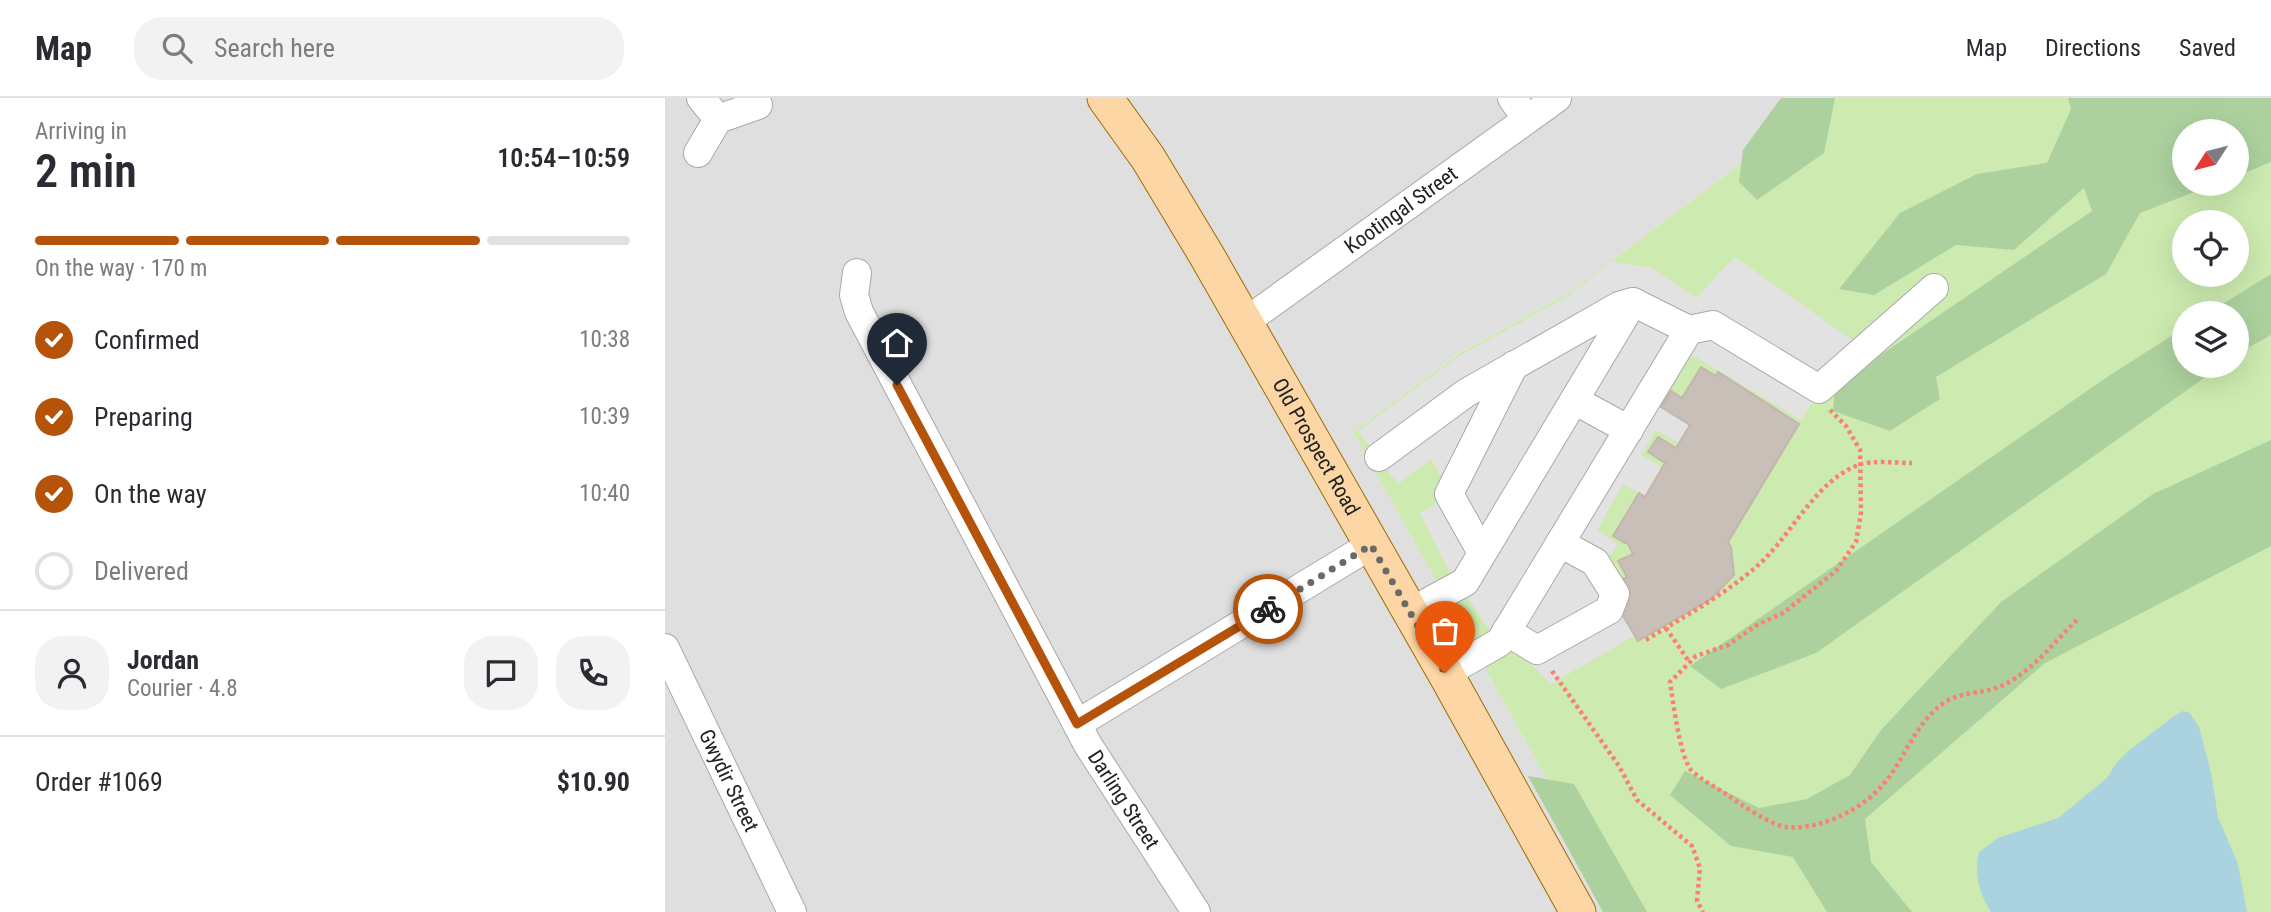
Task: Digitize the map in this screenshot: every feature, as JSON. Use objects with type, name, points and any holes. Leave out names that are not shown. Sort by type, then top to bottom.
[{"type":"main road","name":"Old Prospect Road","points":[[1105,98],[1148,158],[1245,322],[1578,912]]},
{"type":"street","name":"Kootingal Street","points":[[1245,322],[1520,109],[1557,98]]},
{"type":"street","points":[[698,153],[709,109],[758,105]]},
{"type":"street","name":"Darling Street","points":[[857,273],[854,295],[859,312],[1077,724],[1196,912]]},
{"type":"street","points":[[1379,457],[1466,393],[1619,306],[1633,302],[1689,330],[1713,325],[1819,389],[1934,288]]},
{"type":"street","points":[[1410,611],[1465,582],[1633,302]]},
{"type":"street","points":[[1445,673],[1500,642],[1689,330]]},
{"type":"street","points":[[1482,553],[1449,494],[1514,365]]},
{"type":"street","points":[[1574,400],[1629,430]]},
{"type":"street","points":[[1506,631],[1537,650],[1609,610],[1615,594],[1595,562],[1560,542]]},
{"type":"street","points":[[1077,724],[1371,545]]},
{"type":"street","name":"Gwydir Street","points":[[665,648],[792,912]]},
{"type":"path","points":[[1812,386],[1819,400],[1846,426],[1860,450],[1861,513],[1856,542],[1836,571],[1783,612],[1757,625],[1728,645],[1696,656],[1670,682],[1680,739],[1690,769],[1741,805],[1784,827],[1815,826],[1848,812],[1874,794],[1898,764],[1919,730],[1944,703],[1959,696],[1999,688],[2019,677],[2077,620]]},
{"type":"path","points":[[1646,640],[1735,586],[1773,552],[1800,514],[1820,493],[1860,464],[1912,463]]},
{"type":"path","points":[[1666,628],[1690,663]]},
{"type":"path","points":[[1537,650],[1619,766],[1637,800],[1692,846],[1700,868],[1697,901],[1703,912]]},
{"type":"shaded area","points":[[665,98],[1789,98],[1746,160],[1569,293],[1460,352],[1353,432],[1621,912],[665,912]]},
{"type":"shaded area","points":[[1735,257],[1852,340],[1801,420],[1689,353],[1659,406],[1690,425],[1679,443],[1656,430],[1641,455],[1663,468],[1645,497],[1623,484],[1597,530],[1618,544],[1606,563],[1629,605],[1620,610],[1634,636],[1551,684],[1520,653],[1489,629],[1448,569],[1420,513],[1442,501],[1446,483],[1431,459],[1398,484],[1358,431],[1459,356],[1570,295],[1611,262],[1652,268],[1696,298]]},
{"type":"green space","points":[[1781,98],[1835,98],[1824,153],[1757,200],[1739,182],[1743,150]]},
{"type":"green space","points":[[1789,98],[2271,98],[2271,912],[1621,912],[1353,432],[1461,352],[1569,293],[1746,160]]},
{"type":"green space","points":[[2068,98],[2271,98],[2271,162],[2249,171],[2249,119],[2172,119],[2172,196],[2184,196],[2140,213],[2106,274],[1936,377],[1940,399],[1890,431],[1833,411],[1835,386],[2092,211],[2084,188],[2014,250],[1956,245],[1874,295],[1839,289],[1900,213],[1977,174],[2047,163],[2071,109]]},
{"type":"green space","points":[[2271,274],[2271,335],[2249,347],[2249,301],[2227,301]]},
{"type":"green space","points":[[2172,336],[2172,378],[2204,378],[1816,653],[1721,689],[1690,666],[2107,377]]},
{"type":"green space","points":[[2271,440],[2271,546],[2045,663],[1865,819],[1871,862],[1912,912],[1827,912],[1793,857],[1731,846],[1670,795],[1685,771],[1759,808],[1807,799],[1850,775],[1881,730],[2001,602],[2153,494]]},
{"type":"green space","points":[[1528,776],[1574,784],[1647,912],[1603,912]]},
{"type":"water","points":[[2183,711],[2190,713],[2199,727],[2211,772],[2218,817],[2238,864],[2247,912],[1991,912],[1979,883],[1979,852],[1998,838],[2058,818],[2107,778],[2127,752]]},
{"type":"building","points":[[1701,367],[1716,376],[1718,372],[1799,424],[1728,542],[1734,575],[1711,599],[1638,641],[1619,609],[1629,605],[1616,583],[1627,577],[1618,561],[1633,554],[1627,542],[1613,536],[1639,493],[1645,497],[1665,463],[1648,452],[1658,437],[1676,448],[1690,425],[1661,407],[1671,391],[1682,398]]},
{"type":"way so far","points":[[1268,609],[1371,545],[1445,673]]},
{"type":"route","points":[[897,385],[1077,724],[1268,609]]}]
